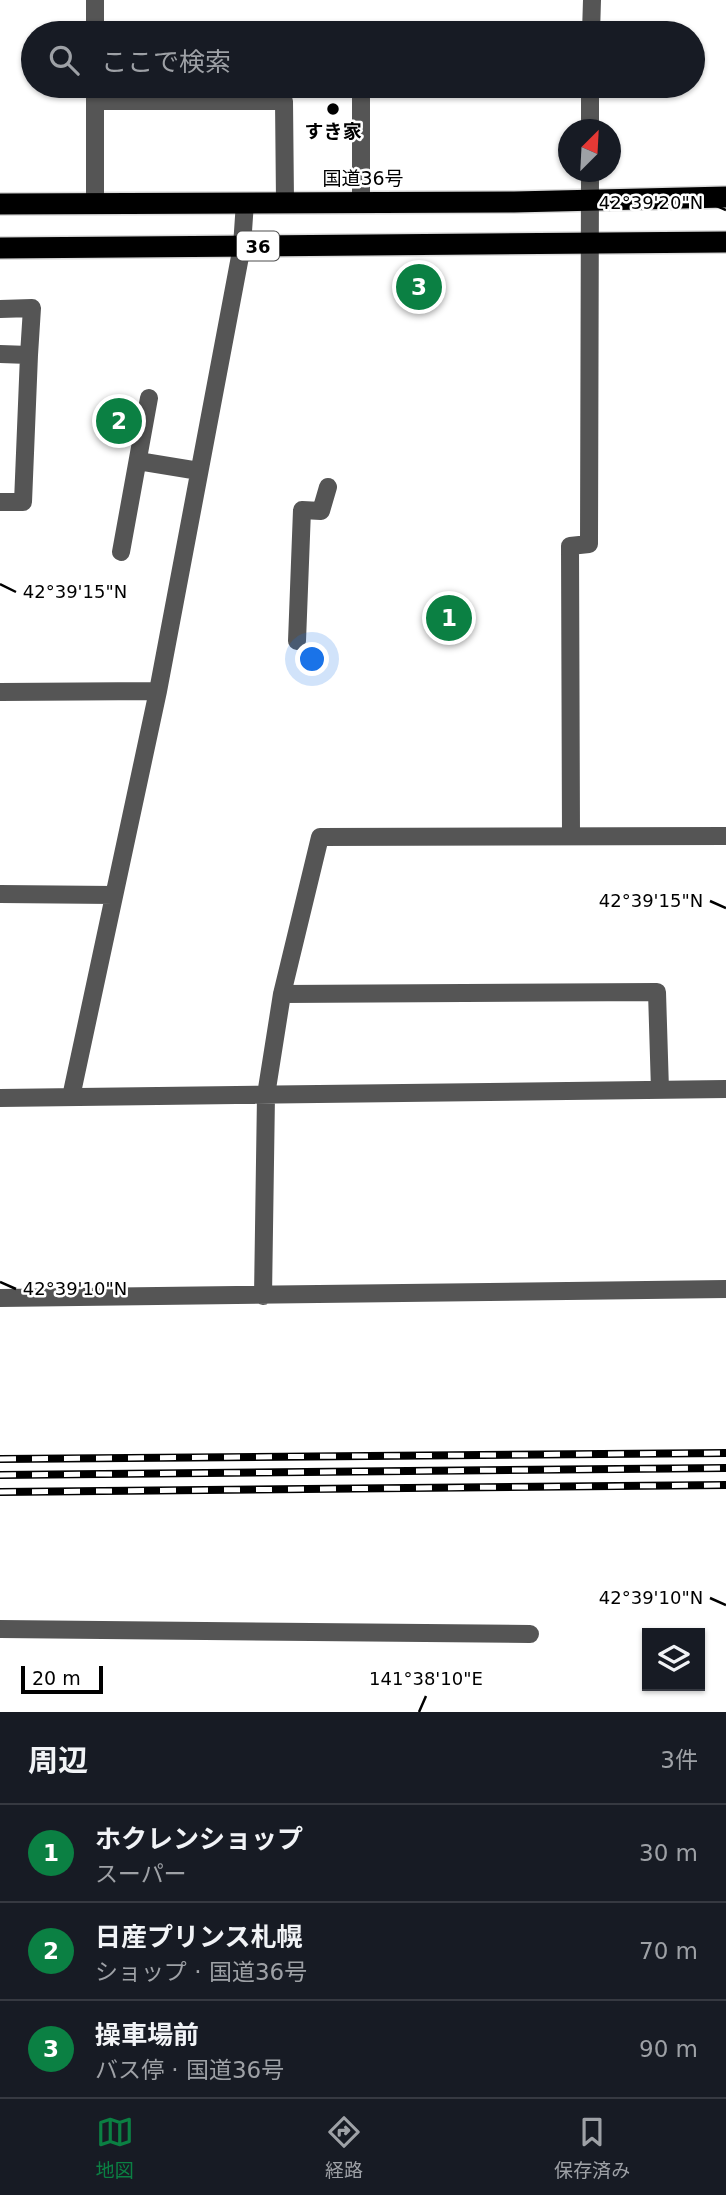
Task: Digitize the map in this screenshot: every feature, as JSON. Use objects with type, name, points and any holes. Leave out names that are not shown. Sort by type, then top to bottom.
[{"type":"highway","name":"国道36号","points":[[0,204],[590,201],[726,197]]},
{"type":"highway","name":"36","points":[[0,248],[726,242]]},
{"type":"street","points":[[94,0],[94,21]]},
{"type":"street","points":[[591,21],[592,0]]},
{"type":"street","points":[[94,98],[95,203]]},
{"type":"street","points":[[284,98],[285,201]]},
{"type":"street","points":[[361,98],[361,201]]},
{"type":"street","points":[[590,98],[590,119]]},
{"type":"street","points":[[571,836],[570,546],[589,544],[590,182]]},
{"type":"street","points":[[71,1097],[158,691],[242,246],[245,202]]},
{"type":"street","points":[[0,309],[32,308],[23,502],[0,502]]},
{"type":"street","points":[[0,354],[29,355]]},
{"type":"street","points":[[121,552],[149,398]]},
{"type":"street","points":[[138,461],[199,471]]},
{"type":"street","points":[[296,642],[302,510],[321,511],[328,487]]},
{"type":"street","points":[[0,692],[158,691]]},
{"type":"street","points":[[263,1296],[266,1094],[282,993],[320,837],[726,836]]},
{"type":"street","points":[[0,894],[114,895]]},
{"type":"street","points":[[282,993],[657,992],[660,1090]]},
{"type":"street","points":[[0,1098],[726,1089]]},
{"type":"street","points":[[0,1298],[726,1289]]},
{"type":"street","points":[[0,1629],[530,1634]]},
{"type":"railway","points":[[0,1459],[726,1453]]},
{"type":"railway","points":[[0,1475],[726,1468]]},
{"type":"railway","points":[[0,1492],[726,1485]]},
{"type":"place","name":"すき家","points":[[333,109]]},
{"type":"place","name":"操車場前","points":[[419,287]]},
{"type":"place","name":"日産プリンス札幌","points":[[119,421]]},
{"type":"place","name":"ホクレンショップ","points":[[449,618]]}]
